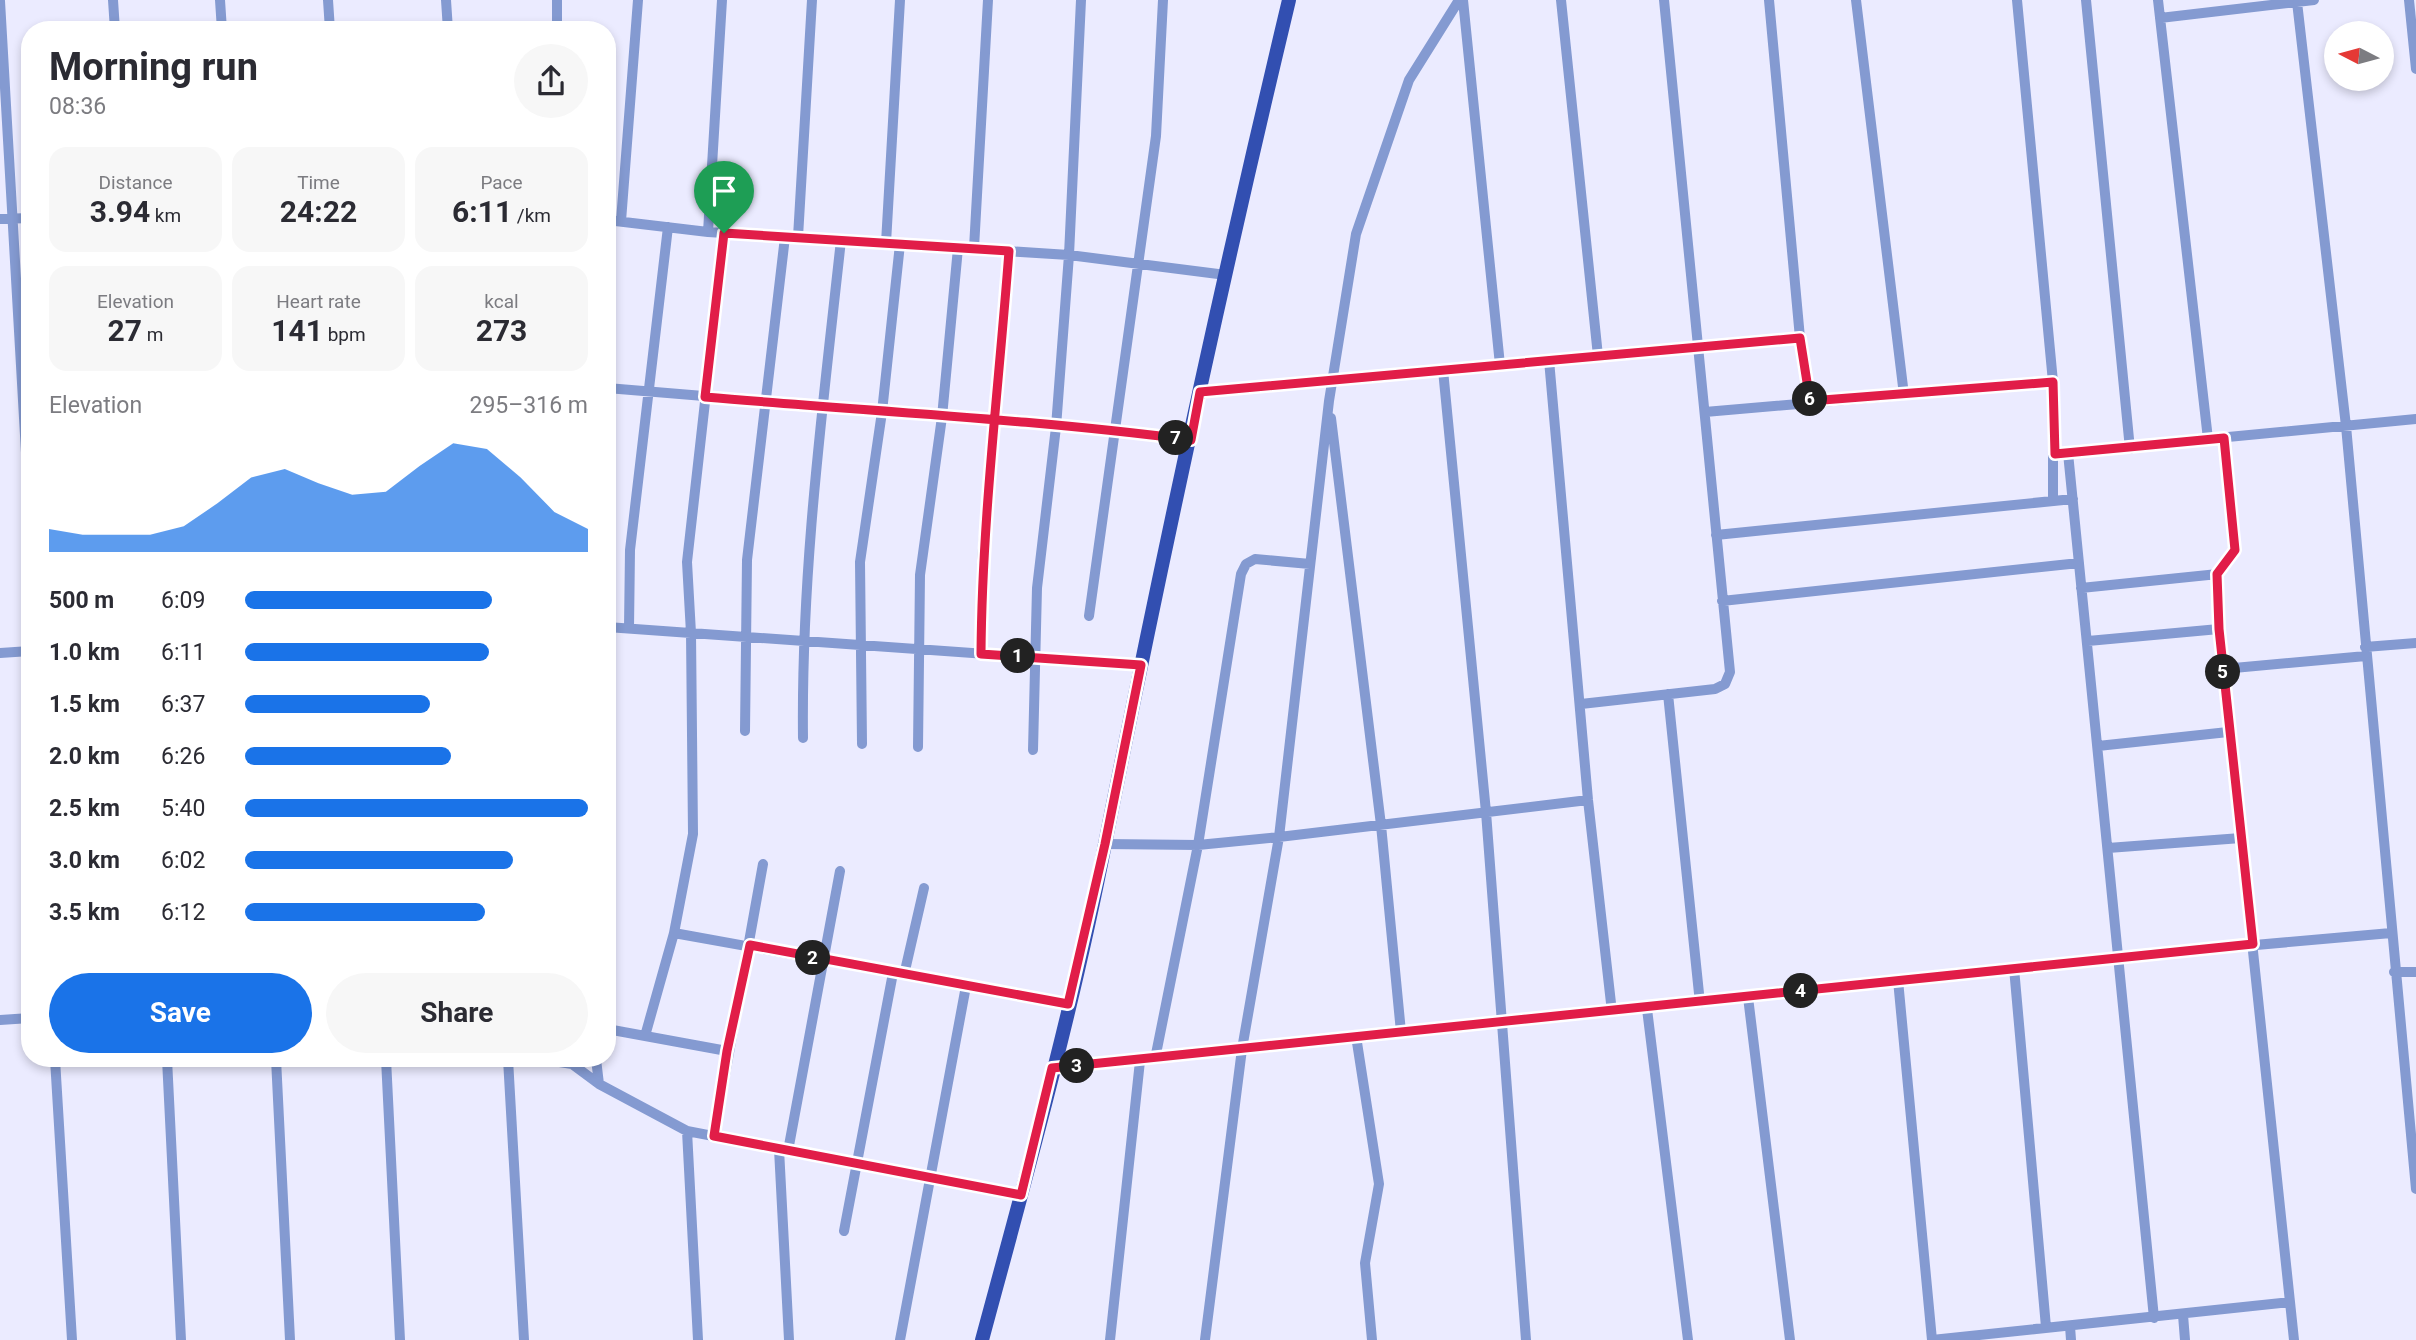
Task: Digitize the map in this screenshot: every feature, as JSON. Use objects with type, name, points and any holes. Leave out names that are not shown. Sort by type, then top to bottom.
[{"type":"main road","points":[[982,1340],[1021,1195],[1105,844],[1200,392],[1290,0]]},
{"type":"street","points":[[113,0],[114,21]]},
{"type":"street","points":[[220,0],[221,21]]},
{"type":"street","points":[[328,0],[329,21]]},
{"type":"street","points":[[446,0],[447,21]]},
{"type":"street","points":[[557,0],[557,21]]},
{"type":"street","points":[[621,222],[638,0]]},
{"type":"street","points":[[708,232],[722,0]]},
{"type":"street","points":[[798,237],[812,0]]},
{"type":"street","points":[[886,243],[900,0]]},
{"type":"street","points":[[974,248],[988,0]]},
{"type":"street","points":[[1033,750],[1037,588],[1056,427],[1069,255],[1081,0]]},
{"type":"street","points":[[1089,616],[1156,136],[1163,0]]},
{"type":"street","points":[[1461,0],[1500,365]]},
{"type":"street","points":[[1205,1340],[1242,1049],[1279,837],[1329,401],[1356,234],[1409,80],[1461,0]]},
{"type":"street","points":[[1561,0],[1598,356]]},
{"type":"street","points":[[1581,704],[1715,689],[1725,684],[1730,672],[1664,0]]},
{"type":"street","points":[[1769,0],[1800,338],[1810,401]]},
{"type":"street","points":[[1856,0],[1904,395]]},
{"type":"street","points":[[2017,0],[2053,382],[2053,501]]},
{"type":"street","points":[[2086,0],[2130,449]]},
{"type":"street","points":[[2158,0],[2208,439]]},
{"type":"street","points":[[2160,18],[2314,0]]},
{"type":"street","points":[[2409,0],[2416,69]]},
{"type":"street","points":[[0,1],[6,219],[21,408]]},
{"type":"street","points":[[2297,2],[2346,426],[2390,933],[2416,1189]]},
{"type":"street","points":[[616,221],[708,232],[1069,255],[1226,275]]},
{"type":"street","points":[[629,628],[630,550],[668,227]]},
{"type":"street","points":[[645,1036],[674,933],[693,834],[691,633],[687,562],[724,233]]},
{"type":"street","points":[[745,731],[744,636],[747,560],[785,237]]},
{"type":"street","points":[[803,738],[802,641],[841,240]]},
{"type":"street","points":[[862,744],[860,562],[882,412],[900,244]]},
{"type":"street","points":[[918,747],[922,649],[920,575],[942,417],[958,247]]},
{"type":"street","points":[[981,654],[982,560],[1009,251]]},
{"type":"street","points":[[1200,392],[1800,338]]},
{"type":"street","points":[[1549,360],[1588,800],[1612,1012]]},
{"type":"street","points":[[1443,370],[1486,812],[1526,1340]]},
{"type":"street","points":[[1705,412],[2053,382]]},
{"type":"street","points":[[616,389],[1116,430],[1191,440]]},
{"type":"street","points":[[1329,401],[1381,825],[1401,1032]]},
{"type":"street","points":[[2055,454],[2130,449],[2416,419]]},
{"type":"street","points":[[2224,438],[2235,550],[2217,574],[2219,629],[2294,1340]]},
{"type":"street","points":[[2068,453],[2154,1318]]},
{"type":"street","points":[[1716,536],[2073,499]]},
{"type":"street","points":[[1155,1059],[1198,845],[1241,574],[1246,564],[1255,559],[1310,564]]},
{"type":"street","points":[[1722,601],[2079,563]]},
{"type":"street","points":[[2081,588],[2217,574]]},
{"type":"street","points":[[616,627],[1141,665]]},
{"type":"street","points":[[2088,641],[2219,629]]},
{"type":"street","points":[[2223,669],[2416,643]]},
{"type":"street","points":[[0,653],[21,652]]},
{"type":"street","points":[[1668,694],[1700,1003]]},
{"type":"street","points":[[2098,746],[2228,732]]},
{"type":"street","points":[[1105,844],[1198,845],[1588,800]]},
{"type":"street","points":[[2108,848],[2241,838]]},
{"type":"street","points":[[714,1136],[727,1051],[750,945],[763,864]]},
{"type":"street","points":[[789,1340],[783,1150],[841,871]]},
{"type":"street","points":[[844,1231],[898,974],[924,888]]},
{"type":"street","points":[[674,933],[1068,1004]]},
{"type":"street","points":[[1052,1068],[1647,1009],[2120,957],[2390,933]]},
{"type":"street","points":[[2014,968],[2046,1327]]},
{"type":"street","points":[[2394,972],[2416,972]]},
{"type":"street","points":[[1898,980],[1932,1340],[2290,1302]]},
{"type":"street","points":[[900,1340],[965,986]]},
{"type":"street","points":[[1748,997],[1790,1340]]},
{"type":"street","points":[[1647,1009],[1688,1340]]},
{"type":"street","points":[[0,1020],[21,1019]]},
{"type":"street","points":[[616,1031],[727,1051]]},
{"type":"street","points":[[1356,1036],[1380,1184],[1366,1263],[1372,1340]]},
{"type":"street","points":[[1110,1340],[1140,1060]]},
{"type":"street","points":[[55,1067],[72,1340]]},
{"type":"street","points":[[167,1067],[181,1340]]},
{"type":"street","points":[[276,1067],[290,1340]]},
{"type":"street","points":[[386,1067],[400,1340]]},
{"type":"street","points":[[509,1067],[524,1340]]},
{"type":"street","points":[[576,1067],[599,1084],[687,1131],[1021,1195]]},
{"type":"street","points":[[597,1067],[599,1084]]},
{"type":"street","points":[[687,1131],[698,1340]]},
{"type":"street","points":[[2183,1315],[2185,1340]]},
{"type":"street","points":[[2070,1326],[2071,1340]]},
{"type":"route","points":[[724,233],[705,397],[996,422],[1056,427],[1116,430],[1191,440],[1200,392],[1800,338],[1810,401],[2053,382],[2055,454],[2224,438],[2235,550],[2217,574],[2219,629],[2228,732],[2253,944],[1647,1009],[1052,1068],[1021,1195],[714,1136],[727,1051],[750,945],[1068,1004],[1105,844],[1141,665],[981,654],[982,560],[996,422],[1009,251],[724,233]]}]
